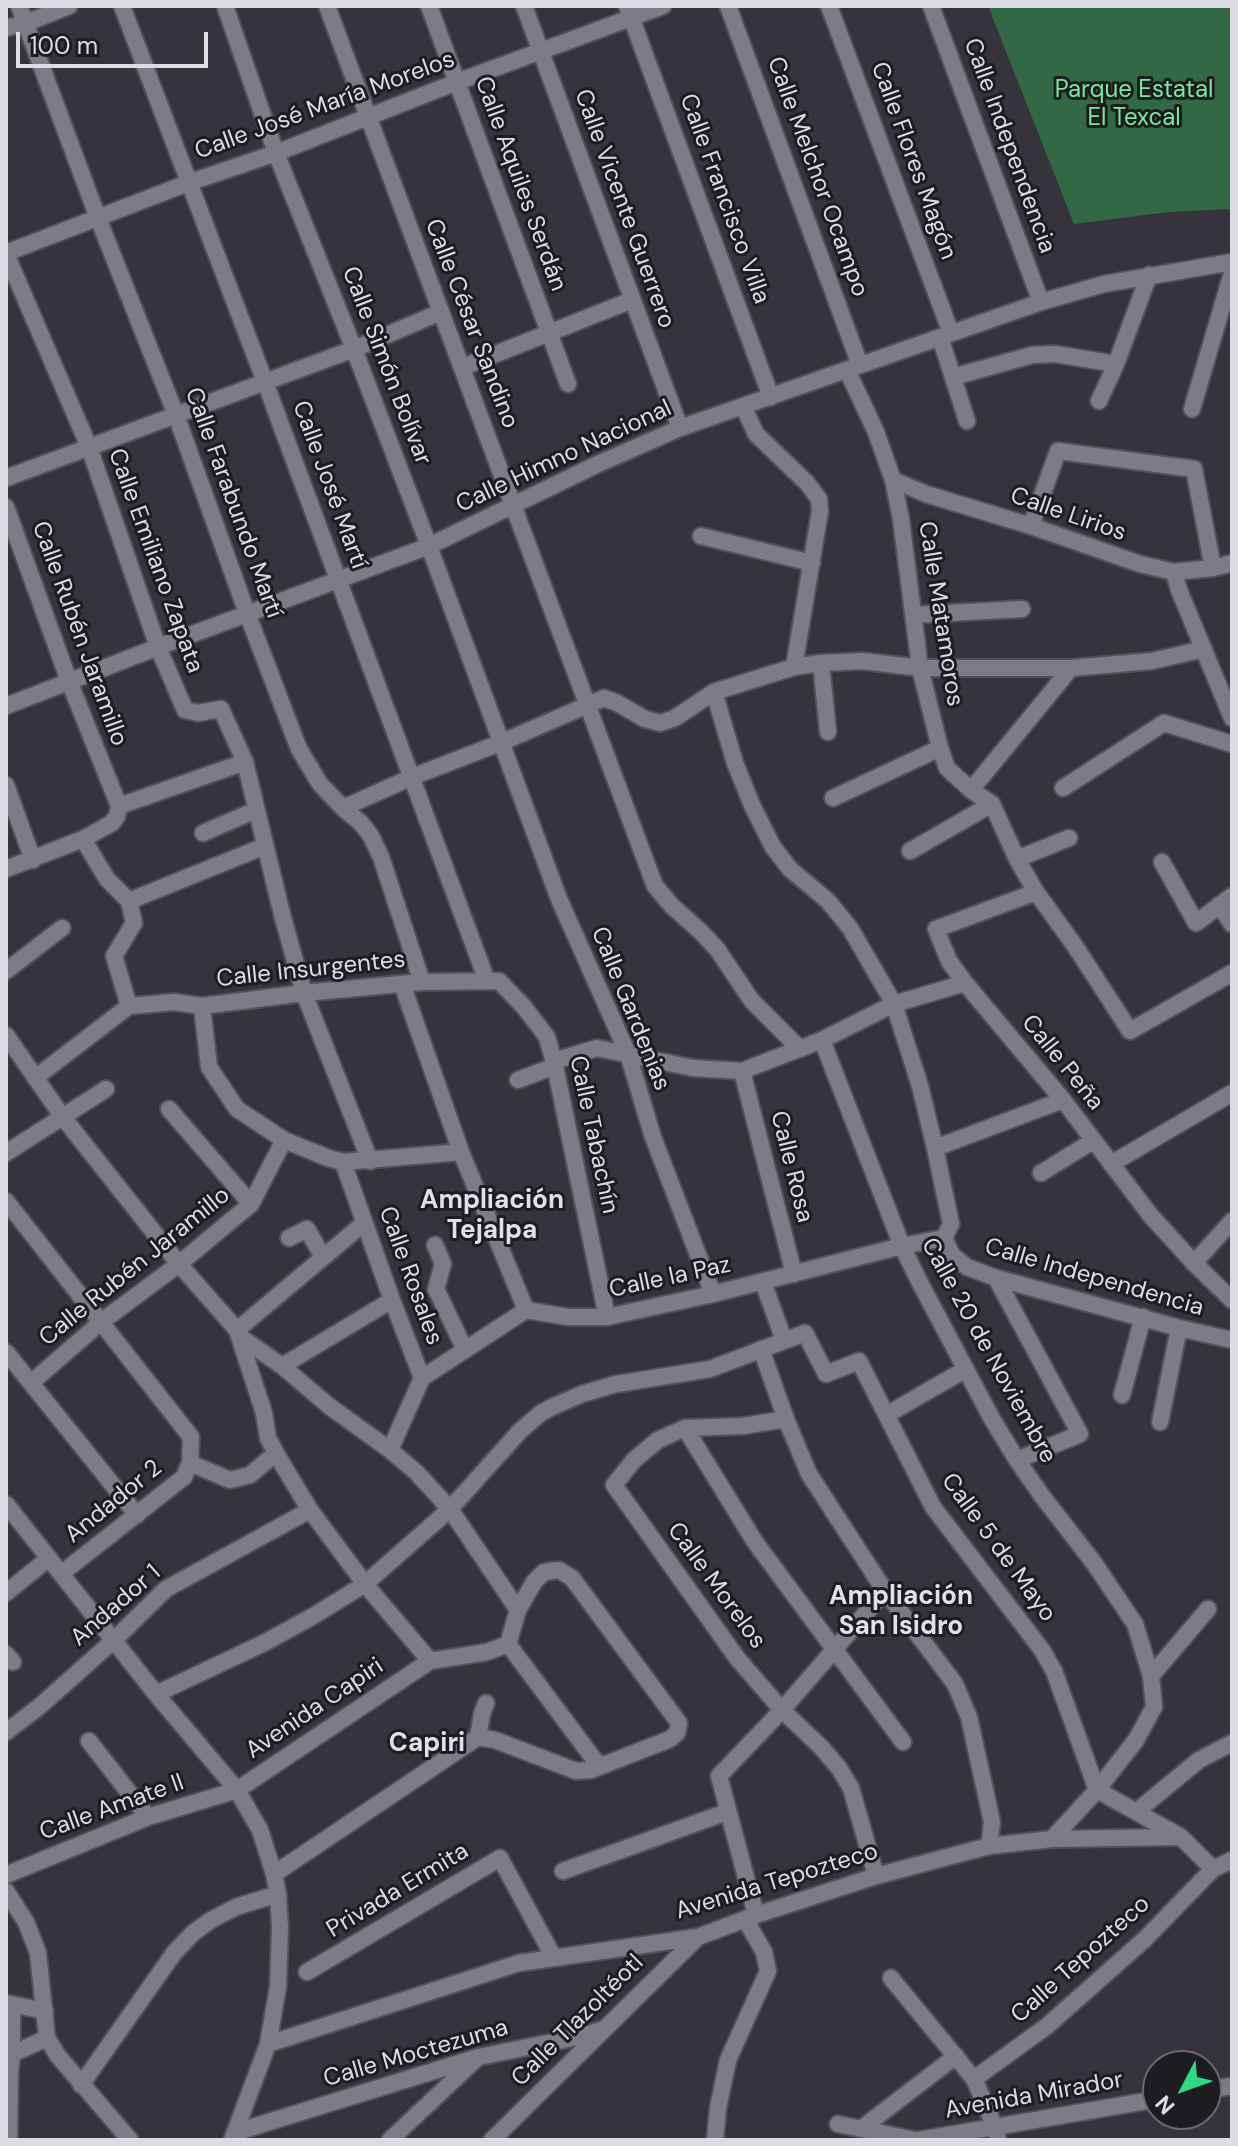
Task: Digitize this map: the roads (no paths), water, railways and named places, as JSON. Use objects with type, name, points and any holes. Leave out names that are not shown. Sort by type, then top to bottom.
[{"type":"street","name":"Calle Farabundo Martí","points":[[19,6],[176,415],[299,749],[320,784],[371,836],[381,857],[422,982]]},
{"type":"street","points":[[6,28],[69,6]]},
{"type":"street","name":"Calle José Martí","points":[[122,6],[412,777],[493,981]]},
{"type":"street","name":"Calle Simón Bolívar","points":[[225,6],[276,153],[429,546],[500,743]]},
{"type":"street","name":"Calle César Sandino","points":[[327,6],[587,705]]},
{"type":"street","name":"Calle Aquiles Serdán","points":[[429,6],[568,384]]},
{"type":"street","name":"Calle Vicente Guerrero","points":[[524,6],[680,428]]},
{"type":"street","name":"Calle José María Morelos","points":[[6,254],[541,51],[629,12],[663,6]]},
{"type":"street","name":"Calle Melchor Ocampo","points":[[728,6],[854,368]]},
{"type":"street","name":"Calle Flores Magón","points":[[829,6],[946,335],[953,377],[967,421]]},
{"type":"street","name":"Calle Independencia","points":[[931,6],[1041,302]]},
{"type":"street","name":"Calle Francisco Villa","points":[[629,12],[771,397]]},
{"type":"street","name":"Calle Emiliano Zapata","points":[[6,254],[89,447],[158,647],[185,710],[198,713],[221,709],[245,762],[304,993],[370,1161]]},
{"type":"street","name":"Calle Himno Nacional","points":[[6,706],[429,546],[680,428],[1041,302],[1104,284],[1232,262]]},
{"type":"street","points":[[1192,409],[1227,307],[1232,273]]},
{"type":"street","points":[[1099,401],[1149,275]]},
{"type":"street","points":[[463,367],[632,300]]},
{"type":"street","points":[[6,478],[354,349],[441,312]]},
{"type":"street","points":[[953,377],[1032,355],[1055,354],[1116,364]]},
{"type":"street","name":"Calle Matamoros","points":[[854,368],[893,480],[920,668],[940,748],[947,768],[992,804]]},
{"type":"street","points":[[743,406],[756,434],[807,483],[819,499],[820,511],[794,667]]},
{"type":"street","points":[[1031,526],[1058,451],[1194,469],[1213,568]]},
{"type":"street","name":"Calle Lirios","points":[[893,480],[926,494],[1140,564],[1174,572],[1232,563]]},
{"type":"street","name":"Calle Rubén Jaramillo","points":[[6,507],[69,681],[119,806]]},
{"type":"street","points":[[701,536],[812,563]]},
{"type":"street","points":[[1174,572],[1232,718]]},
{"type":"street","points":[[913,615],[1022,609]]},
{"type":"street","points":[[343,808],[604,698],[645,719],[660,723],[675,718],[714,692],[794,667],[821,663],[863,661],[920,668],[1071,668],[1152,661],[1204,649]]},
{"type":"street","points":[[821,663],[828,732]]},
{"type":"street","points":[[971,790],[1071,668]]},
{"type":"street","points":[[714,692],[735,763],[773,847],[790,869],[828,901],[850,928],[894,1004],[920,1086],[935,1148],[951,1224],[944,1238]]},
{"type":"street","points":[[587,705],[655,886],[717,949],[752,1001],[800,1049]]},
{"type":"street","points":[[1063,788],[1164,723],[1232,744]]},
{"type":"street","name":"Calle Gardenias","points":[[500,743],[559,899],[628,1054],[653,1137],[713,1294]]},
{"type":"street","points":[[833,798],[940,748]]},
{"type":"street","points":[[6,869],[83,839],[112,823],[119,806],[245,762]]},
{"type":"street","points":[[6,785],[33,860]]},
{"type":"street","points":[[910,851],[992,804],[1036,892],[1130,1031],[1232,973]]},
{"type":"street","points":[[203,833],[256,810]]},
{"type":"street","points":[[1017,859],[1069,838]]},
{"type":"street","points":[[35,1078],[129,1006],[114,956],[134,923],[129,901],[107,879],[83,839]]},
{"type":"street","points":[[129,901],[265,846]]},
{"type":"street","points":[[1162,862],[1196,923],[1226,901],[1232,924]]},
{"type":"street","name":"Calle Peña","points":[[1036,892],[936,929],[949,961],[1063,1100],[1151,1216],[1232,1300]]},
{"type":"street","points":[[6,971],[62,928]]},
{"type":"street","name":"Calle Insurgentes","points":[[129,1006],[174,1002],[202,1006],[422,982],[493,981]]},
{"type":"street","name":"Calle Tabachín","points":[[493,981],[524,1007],[547,1037],[607,1317]]},
{"type":"street","points":[[518,1080],[597,1048],[693,1068],[742,1071],[822,1040],[894,1004],[965,983]]},
{"type":"street","points":[[402,984],[461,1152],[526,1310],[422,1378]]},
{"type":"street","points":[[202,1006],[209,1067],[237,1109],[284,1140],[343,1162],[461,1152]]},
{"type":"street","points":[[6,1035],[62,1116],[238,1333],[417,1473],[450,1509],[518,1610]]},
{"type":"street","name":"Calle 20 de Noviembre","points":[[822,1040],[902,1246],[966,1369],[1017,1460],[1135,1624],[1151,1676],[1154,1707],[1106,1795]]},
{"type":"street","name":"Calle Rosa","points":[[742,1071],[794,1274]]},
{"type":"street","points":[[6,1153],[106,1089]]},
{"type":"street","points":[[1111,1164],[1232,1093]]},
{"type":"street","points":[[935,1148],[1063,1100]]},
{"type":"street","points":[[169,1109],[251,1204]]},
{"type":"street","name":"Calle Rubén Jaramillo","points":[[31,1383],[101,1322],[179,1264],[251,1204],[284,1140]]},
{"type":"street","points":[[1041,1173],[1093,1141]]},
{"type":"street","name":"Calle Rosales","points":[[343,1162],[422,1378],[390,1450]]},
{"type":"street","points":[[6,1201],[191,1437],[190,1463],[230,1480],[250,1475],[276,1453]]},
{"type":"street","points":[[1194,1263],[1232,1221]]},
{"type":"street","points":[[238,1333],[364,1223]]},
{"type":"street","points":[[289,1238],[307,1229],[323,1257]]},
{"type":"street","name":"Calle Independencia","points":[[944,1238],[952,1255],[967,1267],[996,1278],[1232,1340]]},
{"type":"street","name":"Calle la Paz","points":[[526,1310],[568,1317],[607,1317],[944,1238]]},
{"type":"street","points":[[435,1245],[443,1264],[436,1289],[465,1350]]},
{"type":"street","points":[[996,1278],[1080,1434],[1017,1460]]},
{"type":"street","points":[[156,1694],[264,1643],[365,1584],[450,1509],[511,1440],[541,1413],[582,1394],[616,1384],[710,1369],[784,1340],[763,1282]]},
{"type":"street","points":[[282,1366],[392,1300]]},
{"type":"street","points":[[1122,1395],[1143,1317]]},
{"type":"street","points":[[1160,1422],[1179,1328]]},
{"type":"street","points":[[238,1333],[264,1413],[268,1438],[276,1453],[310,1510],[365,1584],[430,1661]]},
{"type":"street","name":"Calle 5 de Mayo","points":[[784,1340],[805,1333],[826,1374],[859,1361],[936,1512],[1042,1650],[1054,1671],[1106,1795]]},
{"type":"street","points":[[761,1349],[809,1474],[885,1591],[955,1684],[969,1717],[992,1822],[989,1846]]},
{"type":"street","points":[[6,1352],[137,1515]]},
{"type":"street","points":[[888,1414],[966,1369]]},
{"type":"street","name":"Calle Morelos","points":[[786,1419],[743,1426],[685,1428],[658,1440],[634,1460],[614,1485],[737,1658],[839,1768],[851,1788],[876,1876]]},
{"type":"street","points":[[685,1428],[772,1566],[903,1742]]},
{"type":"street","name":"Andador 2","points":[[62,1573],[184,1477],[190,1463]]},
{"type":"street","points":[[6,1504],[113,1641],[237,1790]]},
{"type":"street","name":"Andador 1","points":[[6,1732],[113,1641],[166,1589],[310,1510]]},
{"type":"street","points":[[6,1593],[49,1558]]},
{"type":"street","points":[[478,1737],[495,1740],[576,1771],[591,1770],[670,1739],[677,1733],[679,1723],[572,1578],[559,1570],[544,1572],[534,1582],[518,1610],[508,1644],[599,1766]]},
{"type":"street","points":[[715,2140],[728,2060],[768,1971],[750,1917],[719,1776],[782,1710],[885,1591]]},
{"type":"street","points":[[1151,1676],[1208,1609]]},
{"type":"street","name":"Avenida Capiri","points":[[242,2134],[268,2044],[278,1987],[280,1927],[274,1874],[260,1830],[237,1790],[430,1661],[487,1652],[508,1644]]},
{"type":"street","points":[[274,1874],[478,1737],[486,1703]]},
{"type":"street","points":[[89,1741],[148,1817]]},
{"type":"street","points":[[1136,1812],[1199,1760],[1232,1743]]},
{"type":"street","name":"Calle Amate II","points":[[6,1875],[148,1817],[237,1790]]},
{"type":"street","points":[[1060,1838],[1106,1795],[1181,1837],[1213,1869],[1232,1860]]},
{"type":"street","points":[[563,1871],[727,1812]]},
{"type":"street","name":"Avenida Tepozteco","points":[[268,2044],[519,1963],[698,1937],[876,1876],[989,1846],[1060,1838],[1181,1837]]},
{"type":"street","name":"Privada Ermita","points":[[307,1972],[500,1858],[553,1956]]},
{"type":"street","name":"Calle Tepozteco","points":[[974,2079],[1058,2016],[1145,1939],[1213,1869]]},
{"type":"street","points":[[6,1891],[26,1922],[38,1953],[47,2038],[81,2085],[130,2140]]},
{"type":"street","points":[[81,2085],[174,1953],[193,1933],[236,1907],[278,1894]]},
{"type":"street","name":"Calle Tlazoltéotl","points":[[492,2140],[698,1937]]},
{"type":"street","points":[[891,1978],[974,2079],[997,2134]]},
{"type":"street","points":[[9,2140],[8,2071],[12,2054],[9,2004],[45,2011]]},
{"type":"street","name":"Calle Moctezuma","points":[[242,2134],[479,2057],[604,2029]]},
{"type":"street","points":[[12,2054],[47,2038]]},
{"type":"street","points":[[862,2128],[956,2056]]},
{"type":"street","points":[[390,2140],[479,2057]]},
{"type":"street","name":"Avenida Mirador","points":[[838,2124],[917,2140],[997,2134],[1142,2102]]},
{"type":"district","name":"Ampliación Tejalpa","points":[[492,1216]]},
{"type":"district","name":"Ampliación San Isidro","points":[[901,1612]]},
{"type":"district","name":"Capiri","points":[[427,1744]]},
{"type":"park label","name":"Parque Estatal El Texcal","points":[[1134,105]]}]
